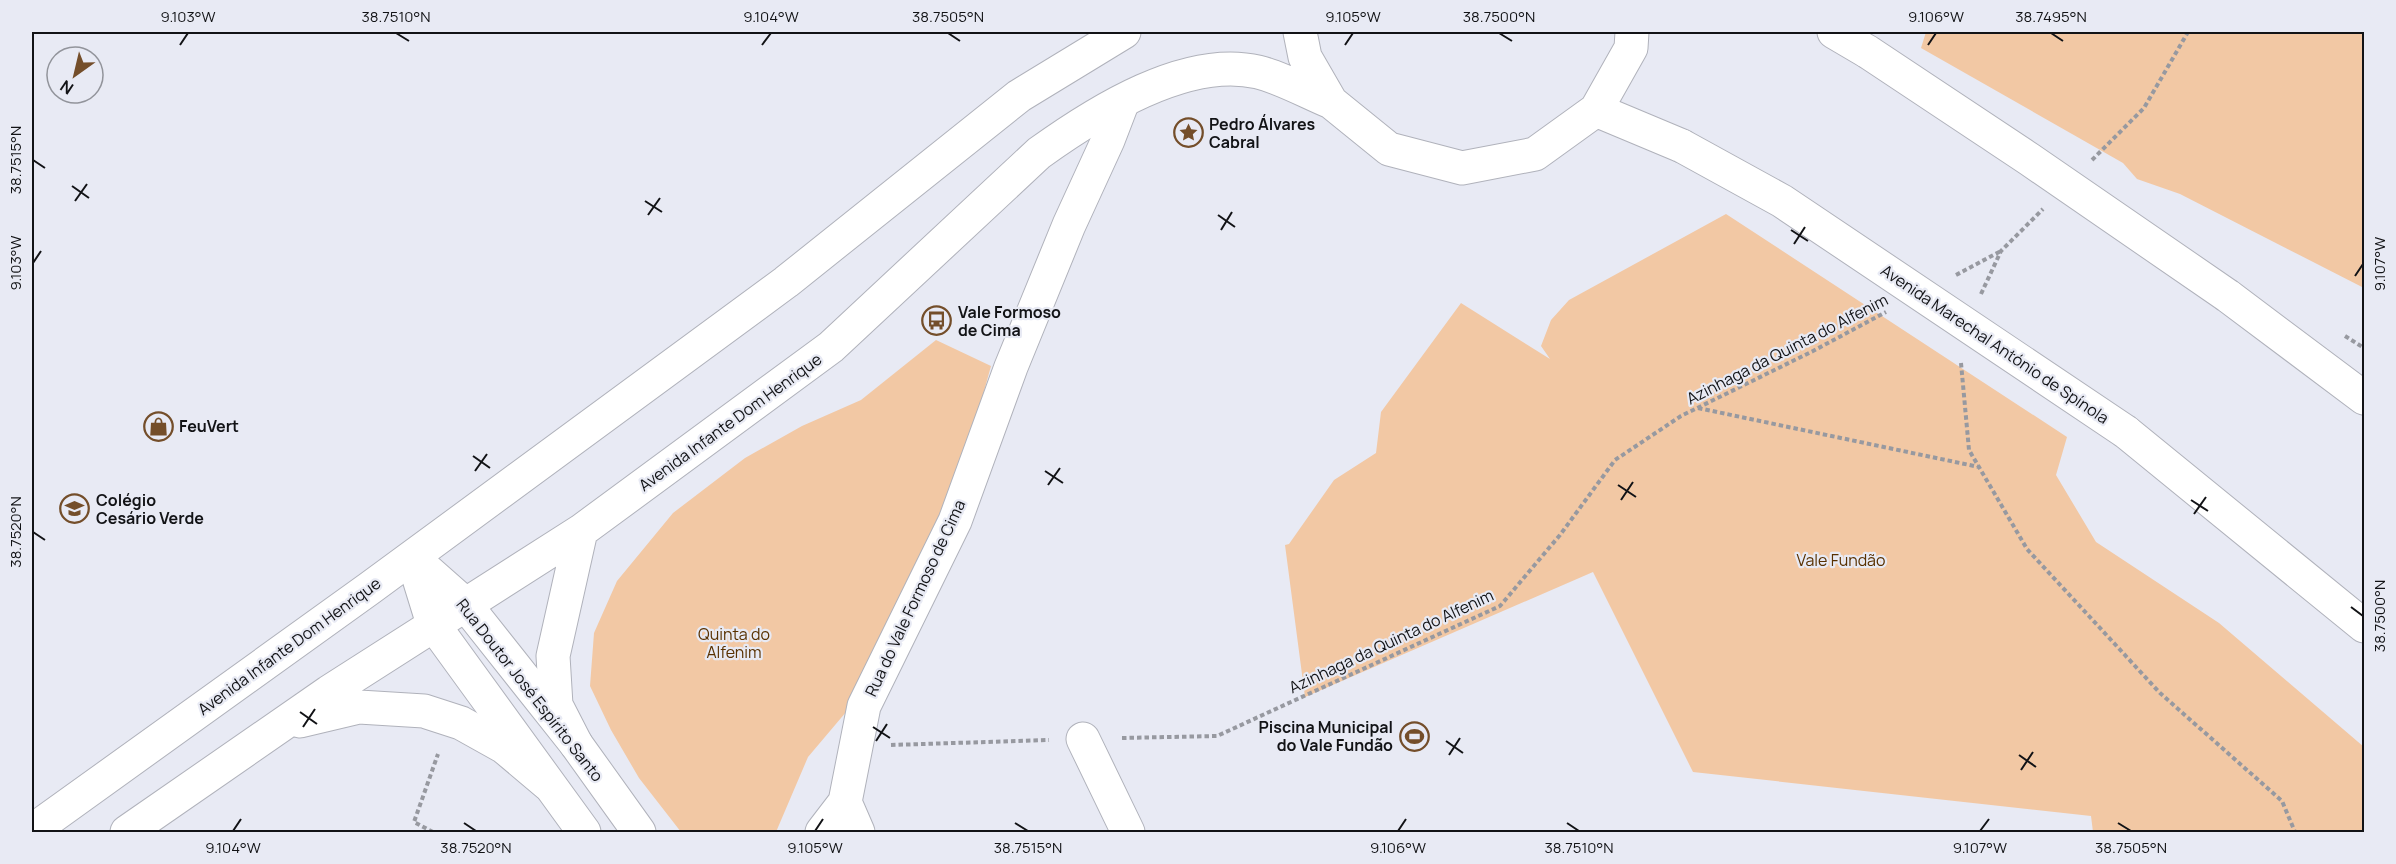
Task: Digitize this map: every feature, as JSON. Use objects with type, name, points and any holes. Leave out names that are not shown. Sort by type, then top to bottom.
[{"type":"main road","name":"Avenida Infante Dom Henrique","points":[[32,831],[413,558],[786,282],[1019,96],[1124,32]]},
{"type":"main road","points":[[1300,32],[1305,57],[1330,102],[1389,149],[1462,168],[1535,154],[1596,110],[1630,48],[1632,32]]},
{"type":"main road","points":[[1834,32],[2029,159],[2228,296],[2364,398]]},
{"type":"main road","name":"Avenida Infante Dom Henrique","points":[[127,832],[433,624],[581,531],[831,347],[1040,153],[1064,135],[1159,83],[1191,73],[1220,70],[1258,72],[1330,102]]},
{"type":"main road","name":"Rua do Vale Formoso de Cima","points":[[845,802],[864,706],[955,521],[1011,367],[1123,101]]},
{"type":"main road","name":"Avenida Marechal António de Spínola","points":[[1596,110],[1682,146],[1782,201],[2126,432],[2364,626]]},
{"type":"main road","points":[[576,744],[556,705],[553,656],[560,615],[581,531]]},
{"type":"main road","name":"Rua Doutor José Espírito Santo","points":[[413,558],[465,604],[576,744],[639,832]]},
{"type":"main road","name":"Rua Doutor José Espírito Santo","points":[[413,558],[433,624],[584,832]]},
{"type":"main road","points":[[281,726],[359,707],[424,711],[461,723],[504,747],[548,784]]},
{"type":"main road","points":[[1083,739],[1128,832]]},
{"type":"main road","points":[[822,832],[845,802],[858,832]]},
{"type":"path","points":[[2085,167],[2144,108],[2188,32]]},
{"type":"path","points":[[1948,279],[2001,251],[2051,201]]},
{"type":"path","points":[[1978,303],[2001,251]]},
{"type":"path","name":"Azinhaga da Quinta do Alfenim","points":[[856,746],[1217,736],[1500,606],[1560,536],[1615,460],[1681,416],[1896,307]]},
{"type":"path","points":[[1960,356],[1969,450],[2028,549],[2160,693],[2282,801],[2295,832]]},
{"type":"path","points":[[1698,408],[1979,467]]},
{"type":"path","points":[[433,832],[414,822],[440,749]]},
{"type":"green space","points":[[1926,32],[2364,32],[2364,288],[2180,194],[2137,179],[2123,163],[1921,48]]},
{"type":"green space","name":"Vale Fundão","points":[[1726,214],[2067,437],[2056,475],[2096,542],[2219,623],[2364,747],[2364,832],[2093,832],[2091,816],[1693,772],[1593,572],[1305,697],[1285,545],[1289,544],[1334,480],[1376,453],[1381,412],[1461,303],[1550,359],[1541,346],[1551,320],[1569,300]]},
{"type":"green space","name":"Quinta do Alfenim","points":[[936,340],[991,366],[976,420],[926,549],[852,705],[808,757],[776,832],[681,832],[639,778],[611,730],[590,686],[594,633],[617,581],[673,513],[745,458],[802,426],[861,400]]},
{"type":"place","name":"Pedro Álvares Cabral","points":[[1188,133]]},
{"type":"place","name":"Vale Formoso de Cima","points":[[937,321]]},
{"type":"place","name":"FeuVert","points":[[158,426]]},
{"type":"place","name":"Colégio Cesário Verde","points":[[75,509]]},
{"type":"place","name":"Piscina Municipal do Vale Fundão","points":[[1414,736]]}]
